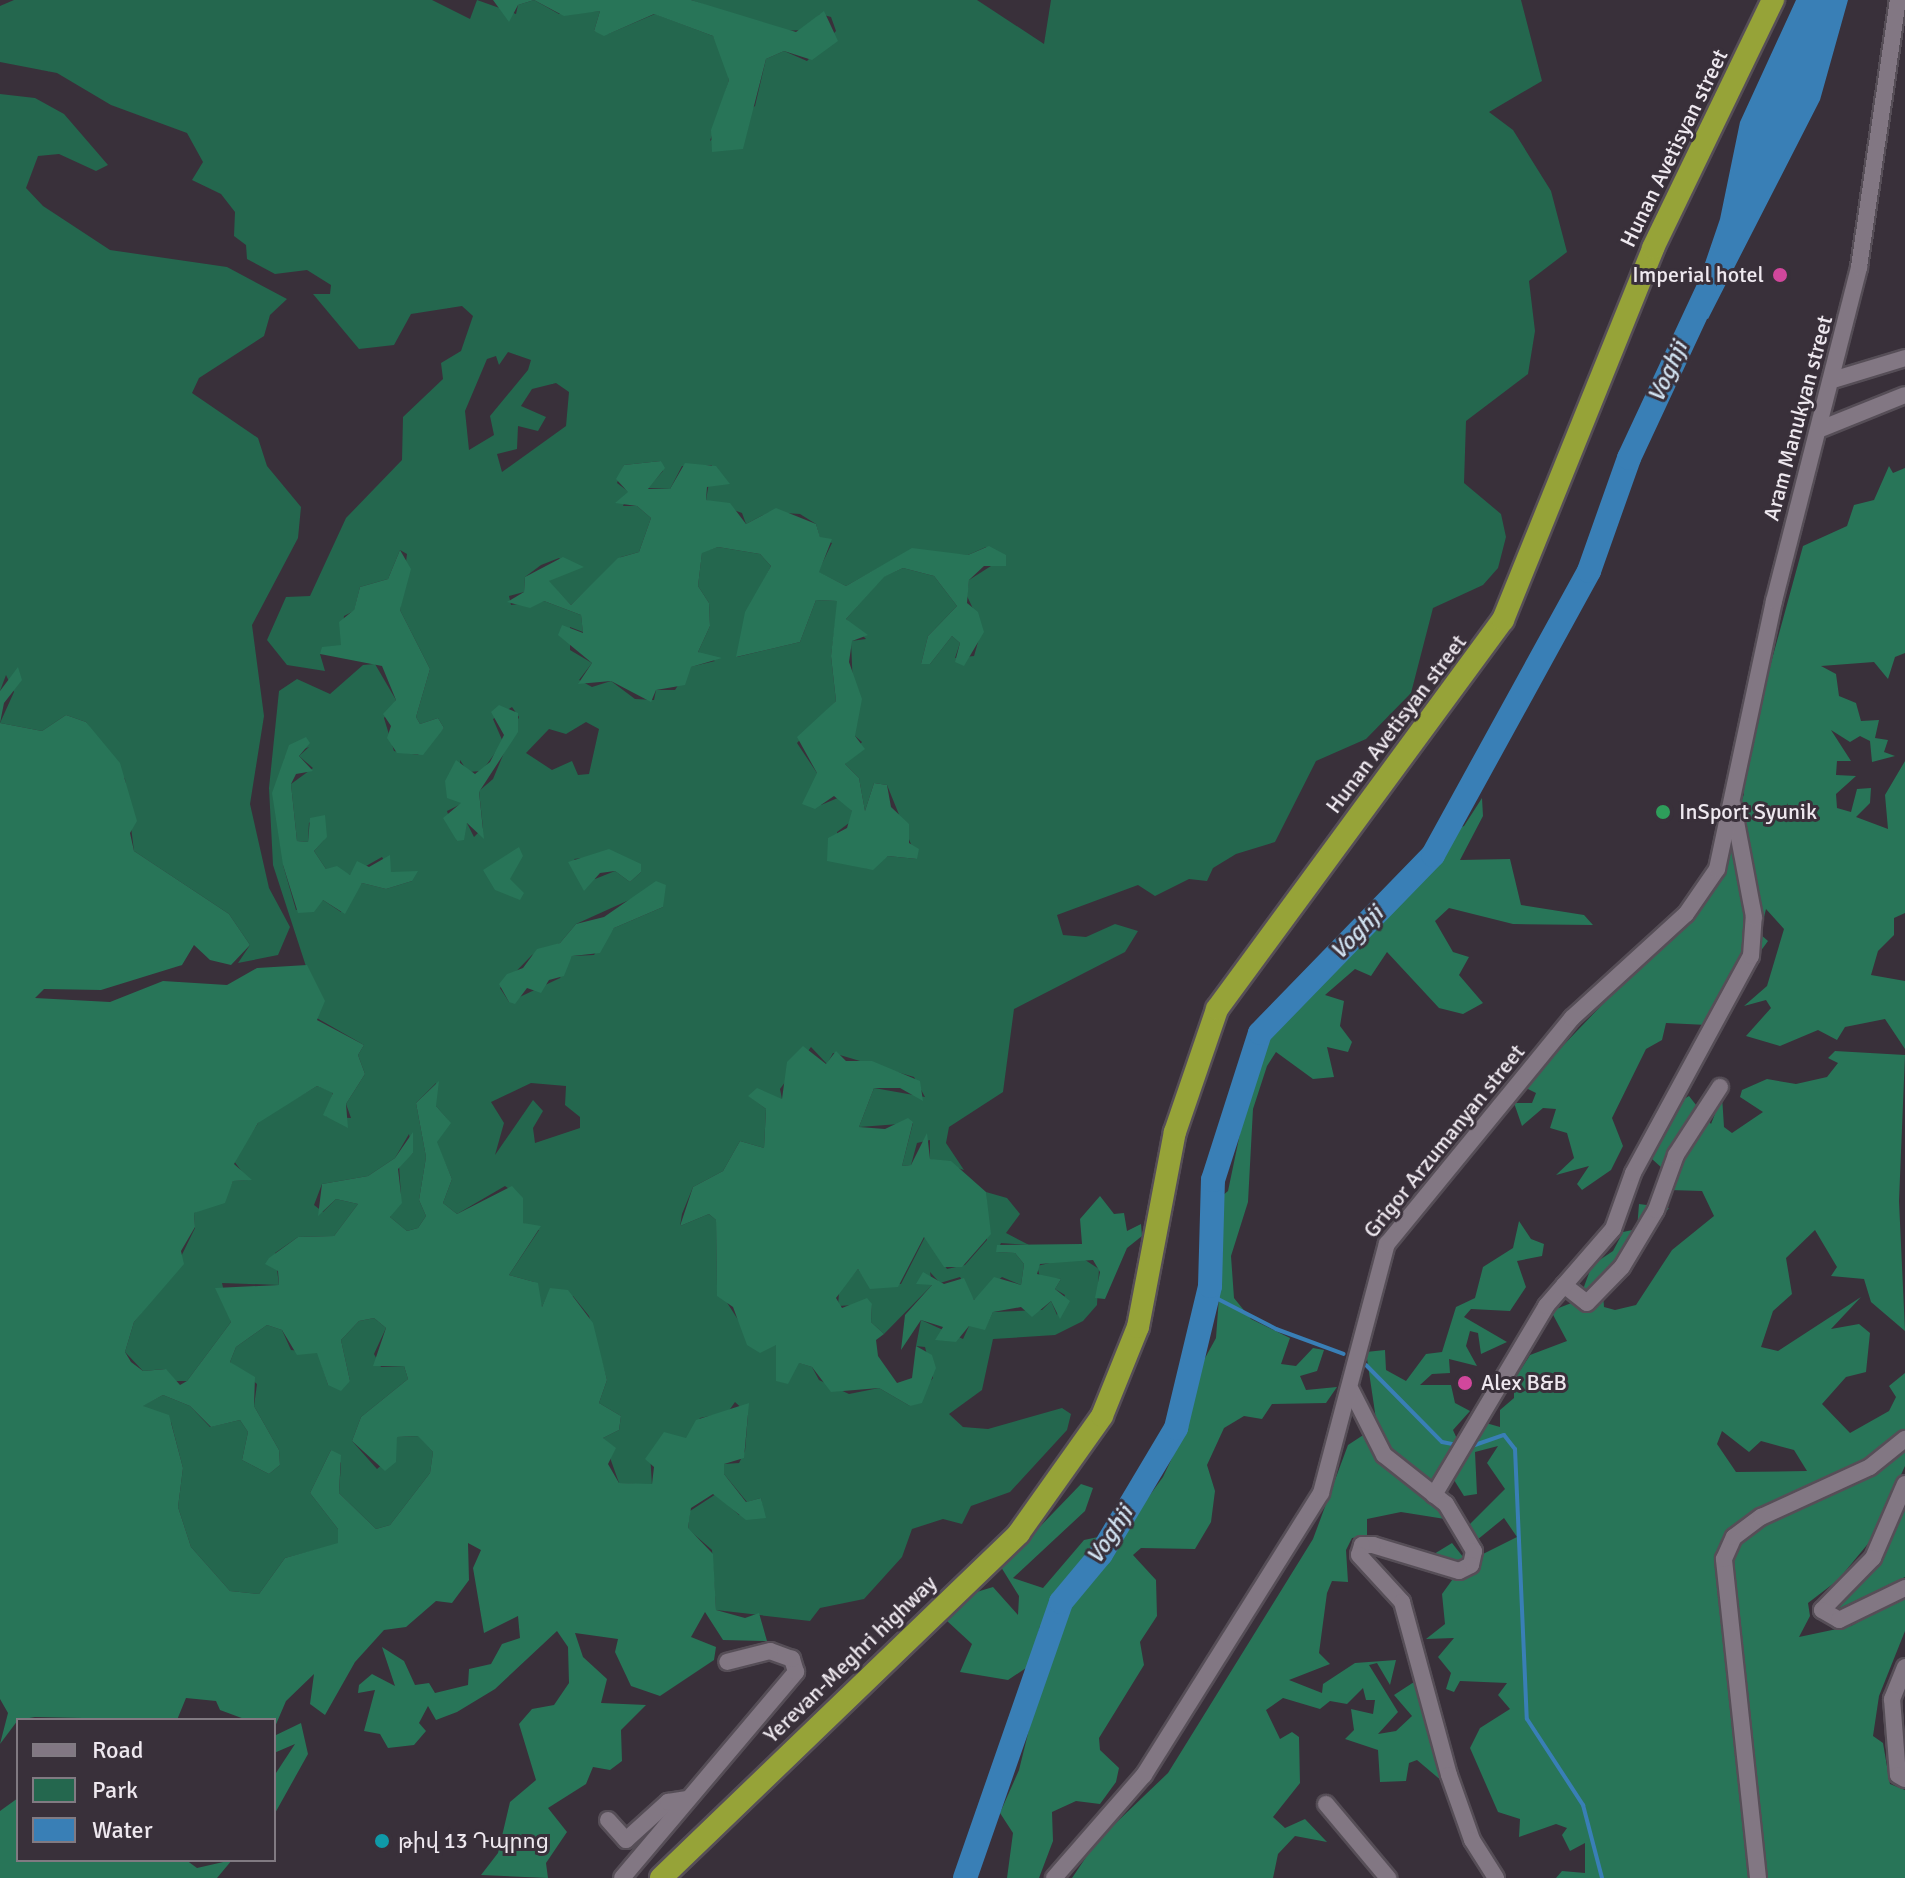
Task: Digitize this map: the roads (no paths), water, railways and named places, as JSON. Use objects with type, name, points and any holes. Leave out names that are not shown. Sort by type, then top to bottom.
[{"type":"highway","name":"Hunan Avetisyan street","points":[[1069,1470],[1102,1416],[1138,1327],[1175,1132],[1217,1009],[1503,620],[1653,248],[1773,0]]},
{"type":"highway","name":"Yerevan-Meghri highway","points":[[661,1878],[1010,1541],[1069,1470]]},
{"type":"street","name":"Aram Manukyan street","points":[[1732,796],[1787,544],[1836,379],[1898,0]]},
{"type":"street","points":[[1836,379],[1905,358]]},
{"type":"street","points":[[1823,428],[1905,395]]},
{"type":"street","points":[[1434,1495],[1564,1285],[1613,1229],[1633,1173],[1751,956],[1754,917],[1732,796]]},
{"type":"street","name":"Grigor Arzumanyan street","points":[[1054,1878],[1144,1775],[1295,1541],[1321,1493],[1351,1390],[1370,1284],[1387,1244],[1604,982],[1708,889],[1732,796]]},
{"type":"street","points":[[1564,1285],[1587,1303],[1622,1267],[1683,1143],[1720,1087]]},
{"type":"street","points":[[1351,1390],[1384,1455],[1434,1495],[1470,1541],[1474,1558],[1466,1570],[1373,1545],[1362,1545],[1359,1555],[1402,1602],[1449,1775],[1472,1840],[1496,1878]]},
{"type":"street","points":[[1758,1878],[1724,1559],[1734,1537],[1761,1517],[1870,1467],[1905,1439]]},
{"type":"street","points":[[1905,1484],[1873,1558],[1822,1610],[1839,1620],[1905,1588]]},
{"type":"street","points":[[622,1878],[796,1672],[792,1659],[770,1651],[727,1662]]},
{"type":"street","points":[[1905,1667],[1892,1699],[1898,1775],[1905,1779]]},
{"type":"street","points":[[608,1820],[626,1840],[668,1802],[686,1799]]},
{"type":"street","points":[[1326,1804],[1388,1878]]},
{"type":"water","points":[[1796,0],[1848,0],[1820,100],[1708,319],[1689,310],[1720,219],[1740,122]]},
{"type":"waterway","name":"Voghji","points":[[965,1878],[1061,1602],[1101,1554],[1176,1428],[1210,1286],[1213,1180],[1260,1033],[1433,855],[1589,571],[1629,458],[1710,284]]},
{"type":"waterway","points":[[1210,1286],[1218,1299],[1276,1329],[1344,1354]]},
{"type":"waterway","points":[[1366,1365],[1442,1442],[1457,1445]]},
{"type":"waterway","points":[[1469,1447],[1504,1435],[1515,1449],[1527,1719],[1583,1805],[1602,1878]]},
{"type":"place","name":"Imperial hotel","points":[[1780,275]]},
{"type":"place","name":"InSport Syunik","points":[[1663,812]]},
{"type":"place","name":"Alex B&B","points":[[1465,1383]]},
{"type":"place","name":"թիվ 13 Դպրոց","points":[[382,1841]]}]
